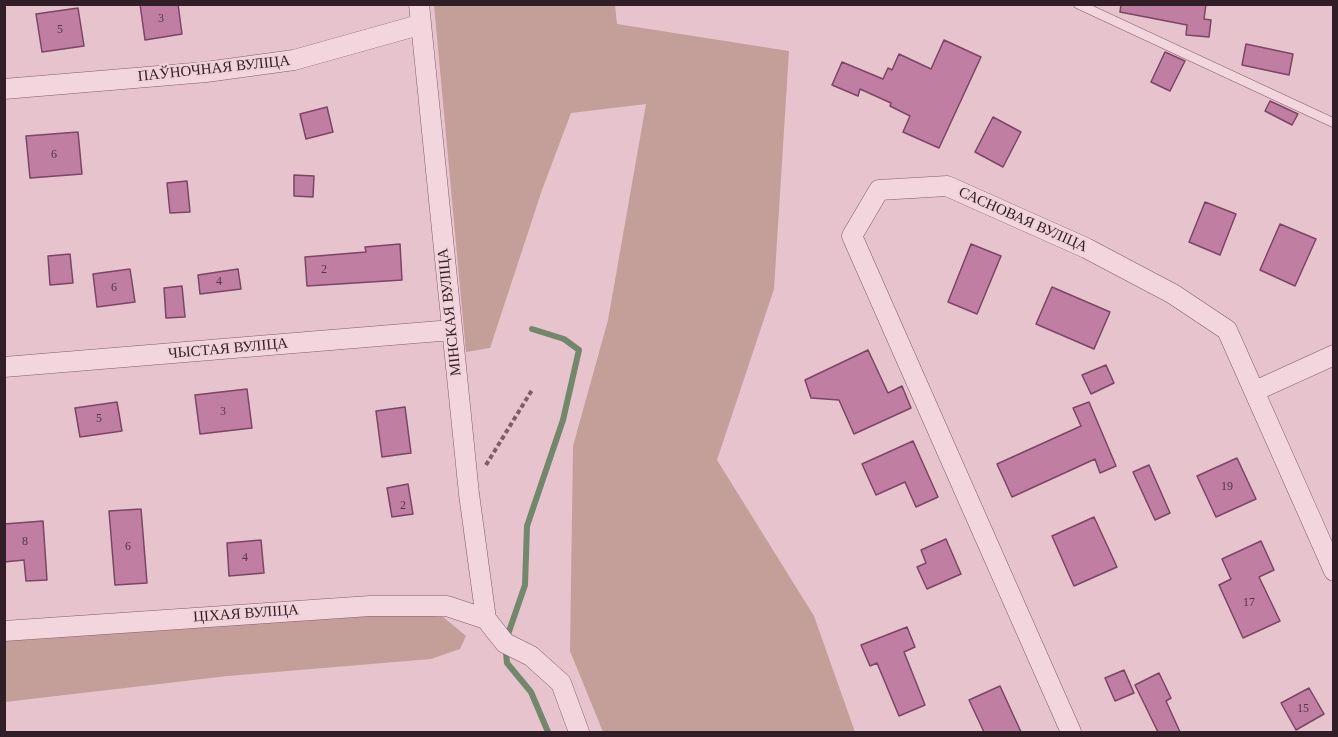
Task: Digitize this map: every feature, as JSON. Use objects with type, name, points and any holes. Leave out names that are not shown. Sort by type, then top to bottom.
[{"type":"street","name":"МІНСКАЯ ВУЛІЦА","points":[[419,4],[419,25],[469,494],[486,619]]},
{"type":"street","name":"ПАЎНОЧНАЯ ВУЛІЦА","points":[[4,89],[206,72],[294,60],[419,25]]},
{"type":"street","name":"САСНОВАЯ ВУЛІЦА","points":[[1071,732],[852,236],[879,190],[947,186],[1086,248],[1173,294],[1227,330],[1334,571]]},
{"type":"street","name":"ЧЫСТАЯ ВУЛІЦА","points":[[4,367],[452,330]]},
{"type":"street","points":[[1255,391],[1334,355]]},
{"type":"street","name":"ЦІХАЯ ВУЛІЦА","points":[[4,631],[370,606],[447,606],[486,619]]},
{"type":"street","points":[[486,619],[506,643],[531,656],[561,682],[579,732]]},
{"type":"lane","points":[[1078,4],[1334,123]]},
{"type":"path","points":[[469,494],[532,390]]},
{"type":"shaded area","points":[[434,5],[615,5],[617,24],[789,51],[774,289],[717,460],[814,616],[855,732],[603,732],[570,651],[573,446],[608,320],[646,104],[571,113],[542,190],[490,348],[466,352]]},
{"type":"shaded area","points":[[377,612],[443,617],[466,636],[460,649],[431,659],[228,676],[5,702],[5,638]]},
{"type":"building","points":[[140,4],[178,4],[182,34],[145,40]]},
{"type":"building","points":[[1121,4],[1206,4],[1204,19],[1211,20],[1209,37],[1186,35],[1187,25],[1120,12]]},
{"type":"building","points":[[78,8],[84,46],[42,52],[36,14]]},
{"type":"building","points":[[944,40],[981,57],[939,148],[903,132],[910,116],[890,106],[891,103],[860,89],[858,96],[832,85],[842,62],[883,79],[888,68],[892,70],[899,54],[931,69]]},
{"type":"building","points":[[1246,44],[1293,54],[1289,75],[1242,65]]},
{"type":"building","points":[[1165,52],[1185,61],[1170,91],[1151,82]]},
{"type":"building","points":[[1270,101],[1298,114],[1292,125],[1265,111]]},
{"type":"building","points":[[327,107],[333,132],[306,139],[300,114]]},
{"type":"building","points":[[993,117],[1021,132],[1003,167],[975,152]]},
{"type":"building","points":[[78,132],[82,174],[30,178],[26,136]]},
{"type":"building","points":[[294,175],[314,176],[313,197],[294,196]]},
{"type":"building","points":[[187,181],[190,212],[170,213],[167,183]]},
{"type":"building","points":[[1205,202],[1236,214],[1220,255],[1189,242]]},
{"type":"building","points":[[1280,224],[1316,239],[1295,286],[1260,270]]},
{"type":"building","points":[[400,244],[402,280],[307,286],[305,257],[366,252],[365,247]]},
{"type":"building","points":[[971,244],[1001,256],[977,314],[948,302]]},
{"type":"building","points":[[70,254],[73,283],[50,285],[48,256]]},
{"type":"building","points":[[130,269],[135,302],[97,307],[93,274]]},
{"type":"building","points":[[238,269],[241,289],[200,294],[198,275]]},
{"type":"building","points":[[182,286],[185,317],[166,318],[164,288]]},
{"type":"building","points":[[1052,287],[1110,312],[1094,349],[1036,324]]},
{"type":"building","points":[[868,350],[888,393],[902,386],[911,408],[854,434],[839,400],[811,398],[805,380]]},
{"type":"building","points":[[1106,365],[1114,383],[1091,394],[1082,375]]},
{"type":"building","points":[[247,389],[252,428],[200,434],[195,395]]},
{"type":"building","points":[[117,402],[122,431],[80,437],[75,408]]},
{"type":"building","points":[[1089,402],[1116,466],[1100,473],[1095,459],[1012,497],[997,464],[1081,426],[1073,408]]},
{"type":"building","points":[[405,407],[411,453],[382,457],[376,411]]},
{"type":"building","points":[[913,441],[938,497],[916,507],[905,482],[876,495],[862,464]]},
{"type":"building","points":[[1237,458],[1256,499],[1216,517],[1197,476]]},
{"type":"building","points":[[1149,465],[1170,513],[1155,520],[1133,472]]},
{"type":"building","points":[[408,484],[413,514],[392,517],[387,488]]},
{"type":"building","points":[[141,509],[147,583],[115,585],[109,511]]},
{"type":"building","points":[[1094,517],[1117,567],[1074,586],[1052,536]]},
{"type":"building","points":[[43,521],[47,580],[26,581],[24,560],[4,562],[4,524]]},
{"type":"building","points":[[946,539],[961,574],[927,589],[917,567],[926,563],[921,550]]},
{"type":"building","points":[[261,540],[264,573],[229,576],[227,543]]},
{"type":"building","points":[[1261,541],[1274,570],[1259,577],[1280,621],[1243,638],[1219,585],[1231,579],[1222,559]]},
{"type":"building","points":[[907,627],[915,647],[904,652],[925,705],[899,716],[877,663],[870,666],[861,645]]},
{"type":"building","points":[[1124,670],[1134,693],[1115,701],[1105,678]]},
{"type":"building","points":[[1159,673],[1171,698],[1166,701],[1180,732],[1158,732],[1135,685]]},
{"type":"building","points":[[1000,686],[1021,732],[984,732],[969,700]]},
{"type":"building","points":[[1309,688],[1324,714],[1296,730],[1281,703]]},
{"type":"waterway","points":[[532,329],[564,339],[579,350],[563,420],[527,526],[525,585],[505,643],[507,663],[531,692],[548,732]]}]
